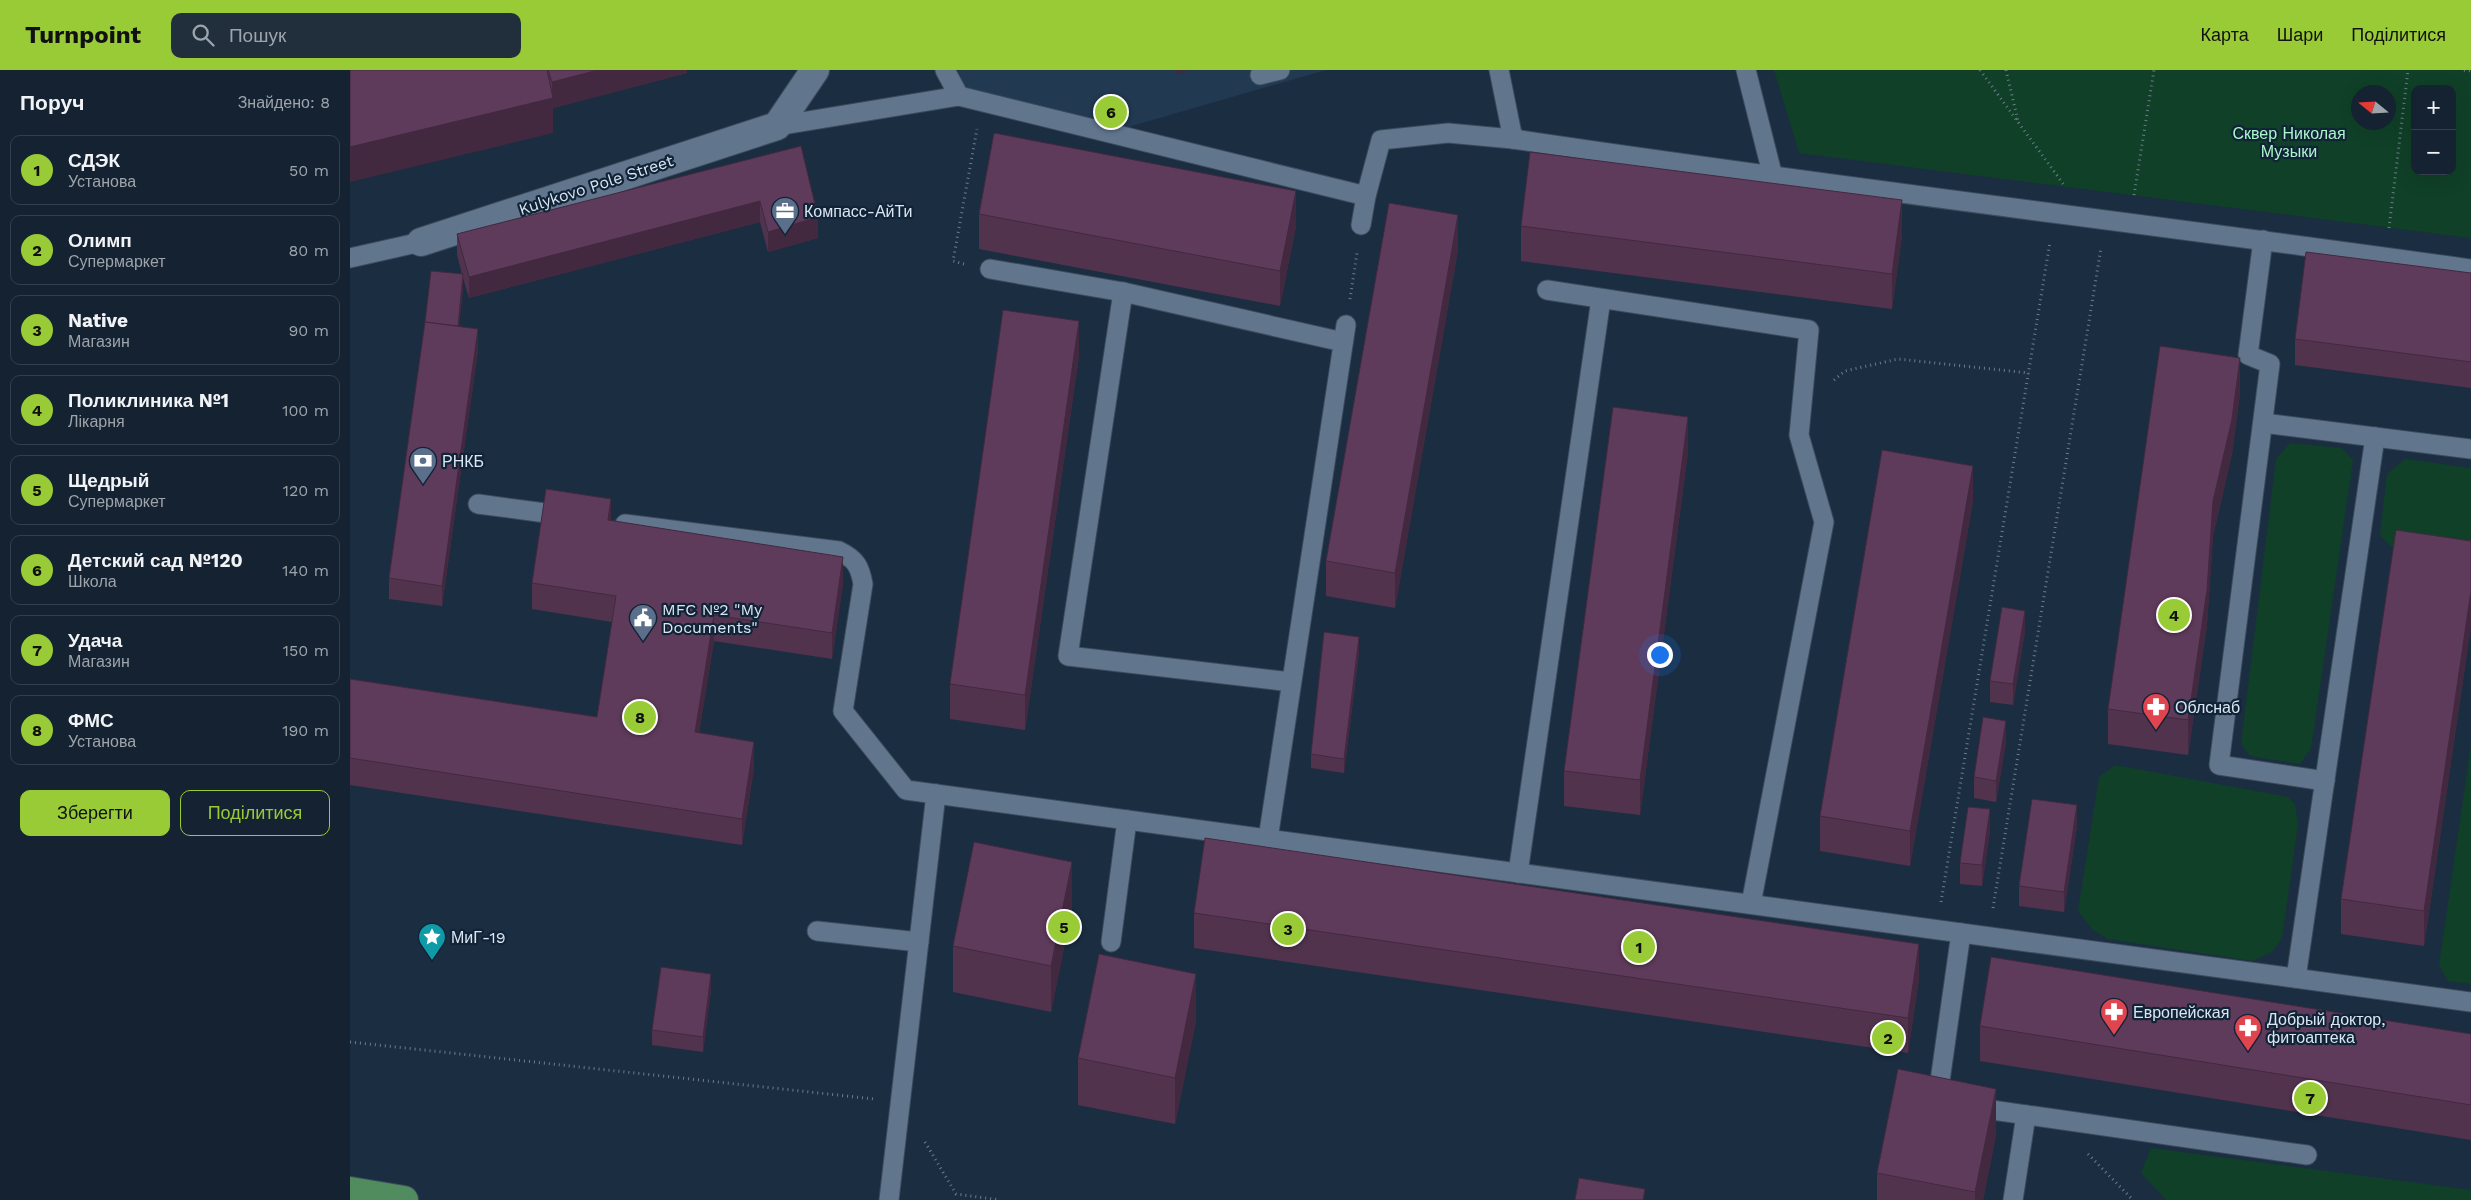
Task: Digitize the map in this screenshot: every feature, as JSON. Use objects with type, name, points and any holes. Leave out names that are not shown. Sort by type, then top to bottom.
[{"type":"main road","points":[[350,1192],[404,1200]]},
{"type":"street","points":[[777,126],[815,70]]},
{"type":"street","name":"Kulykovo Pole Street","points":[[421,242],[777,126]]},
{"type":"lane","points":[[945,70],[959,96]]},
{"type":"lane","points":[[1260,75],[1280,70]]},
{"type":"lane","points":[[1746,70],[1773,177]]},
{"type":"lane","points":[[1504,71],[1513,139]]},
{"type":"lane","points":[[777,126],[959,96],[1366,196]]},
{"type":"lane","points":[[1361,225],[1366,196],[1381,140],[1448,133],[1513,139],[1773,177],[2097,218],[2471,269]]},
{"type":"lane","points":[[2263,240],[2248,354],[2270,364],[2219,765],[2325,781]]},
{"type":"lane","name":"Kulykovo Pole Street","points":[[350,258],[421,242]]},
{"type":"lane","points":[[990,269],[1345,334],[1268,839]]},
{"type":"lane","points":[[1547,290],[1809,330],[1799,435],[1824,522],[1751,904]]},
{"type":"lane","points":[[1122,292],[1068,656],[1291,682]]},
{"type":"lane","points":[[1518,873],[1601,299]]},
{"type":"lane","points":[[2263,423],[2471,450]]},
{"type":"lane","points":[[2296,978],[2375,437]]},
{"type":"lane","points":[[478,504],[586,518]]},
{"type":"lane","points":[[605,521],[839,552],[850,556],[860,568],[863,584],[843,711],[906,790],[2471,1002]]},
{"type":"lane","points":[[890,1200],[936,794]]},
{"type":"lane","points":[[1111,942],[1127,820]]},
{"type":"lane","points":[[817,931],[918,942]]},
{"type":"lane","points":[[1961,933],[1937,1102],[2307,1155]]},
{"type":"lane","points":[[2013,1200],[2026,1115]]},
{"type":"path","points":[[1980,70],[2019,123],[2097,218],[1988,936]]},
{"type":"path","points":[[2006,70],[2019,123]]},
{"type":"path","points":[[2130,223],[2154,70]]},
{"type":"path","points":[[2386,257],[2408,70]]},
{"type":"path","points":[[2464,70],[2471,71]]},
{"type":"path","points":[[982,102],[953,262],[990,269]]},
{"type":"path","points":[[1936,930],[2055,213]]},
{"type":"path","points":[[1345,334],[1361,225]]},
{"type":"path","points":[[1802,405],[1845,371],[1898,359],[2029,373]]},
{"type":"path","points":[[350,1042],[900,1102],[956,1194],[1000,1200]]},
{"type":"path","points":[[2055,1119],[2133,1200]]},
{"type":"shaded area","points":[[958,70],[1326,70],[1118,130],[968,95]]},
{"type":"green space","name":"Сквер Николая Музыки","points":[[1774,70],[2471,70],[2471,238],[1799,153]]},
{"type":"green space","points":[[2290,443],[2342,448],[2353,460],[2311,748],[2300,764],[2250,756],[2241,744],[2276,459]]},
{"type":"green space","points":[[2405,459],[2471,468],[2471,561],[2392,548],[2380,535],[2387,474]]},
{"type":"green space","points":[[2471,745],[2471,984],[2448,981],[2439,965]]},
{"type":"green space","points":[[2115,765],[2288,797],[2295,804],[2298,824],[2282,938],[2272,952],[2252,961],[2108,939],[2093,930],[2078,911],[2099,777]]},
{"type":"green space","points":[[2151,1148],[2471,1190],[2471,1200],[2166,1200],[2141,1173]]},
{"type":"building","points":[[350,70],[547,70],[553,98],[350,147]]},
{"type":"building","points":[[548,70],[598,70],[552,82]]},
{"type":"building","points":[[994,133],[1296,191],[1280,271],[979,214]]},
{"type":"building","points":[[801,146],[818,217],[768,232],[760,201],[469,277],[457,234]]},
{"type":"building","points":[[1530,152],[1902,200],[1892,274],[1521,226]]},
{"type":"building","points":[[1389,203],[1458,215],[1395,573],[1326,561]]},
{"type":"building","points":[[2306,252],[2471,273],[2471,362],[2295,339]]},
{"type":"building","points":[[431,271],[463,274],[458,326],[425,322]]},
{"type":"building","points":[[1003,310],[1079,321],[1025,695],[950,684]]},
{"type":"building","points":[[425,322],[478,329],[442,586],[389,578]]},
{"type":"building","points":[[2160,346],[2240,358],[2232,419],[2213,501],[2207,590],[2188,720],[2108,709]]},
{"type":"building","points":[[1613,407],[1688,417],[1640,780],[1564,771]]},
{"type":"building","points":[[1882,450],[1973,466],[1910,831],[1820,816]]},
{"type":"building","points":[[546,489],[611,499],[608,520],[843,557],[832,633],[714,615],[695,732],[754,742],[742,819],[350,758],[350,679],[597,717],[616,596],[532,583]]},
{"type":"building","points":[[2396,530],[2471,541],[2471,591],[2424,911],[2341,899]]},
{"type":"building","points":[[2002,607],[2025,611],[2013,684],[1990,681]]},
{"type":"building","points":[[1324,632],[1359,637],[1344,759],[1311,754]]},
{"type":"building","points":[[1983,717],[2006,721],[1996,781],[1974,777]]},
{"type":"building","points":[[2032,799],[2077,805],[2064,892],[2019,886]]},
{"type":"building","points":[[1968,807],[1990,809],[1982,865],[1960,863]]},
{"type":"building","points":[[1205,838],[1919,944],[1908,1018],[1194,913]]},
{"type":"building","points":[[974,842],[1072,862],[1051,966],[953,946]]},
{"type":"building","points":[[1099,954],[1196,974],[1175,1078],[1078,1058]]},
{"type":"building","points":[[1991,957],[2471,1034],[2471,1105],[1980,1026]]},
{"type":"building","points":[[661,967],[711,974],[703,1037],[652,1030]]},
{"type":"building","points":[[1898,1069],[1996,1089],[1975,1192],[1877,1173]]},
{"type":"building","points":[[1579,1178],[1645,1189],[1643,1200],[1575,1200]]},
{"type":"place","name":"Детский сад №120","points":[[1111,112]]},
{"type":"place","name":"Компасс-АйТи","points":[[785,235]]},
{"type":"place","name":"РНКБ","points":[[423,485]]},
{"type":"place","name":"Поликлиника №1","points":[[2174,615]]},
{"type":"place","name":"MFC №2 \"My Documents\"","points":[[643,642]]},
{"type":"place","name":"ФМС","points":[[640,717]]},
{"type":"place","name":"Облснаб","points":[[2156,731]]},
{"type":"place","name":"Щедрый","points":[[1064,927]]},
{"type":"place","name":"Native","points":[[1288,929]]},
{"type":"place","name":"СДЭК","points":[[1639,947]]},
{"type":"place","name":"МиГ-19","points":[[432,961]]},
{"type":"place","name":"Европейская","points":[[2114,1036]]},
{"type":"place","name":"Олимп","points":[[1888,1038]]},
{"type":"place","name":"Добрый доктор, фитоаптека","points":[[2248,1052]]},
{"type":"place","name":"Удача","points":[[2310,1098]]}]
